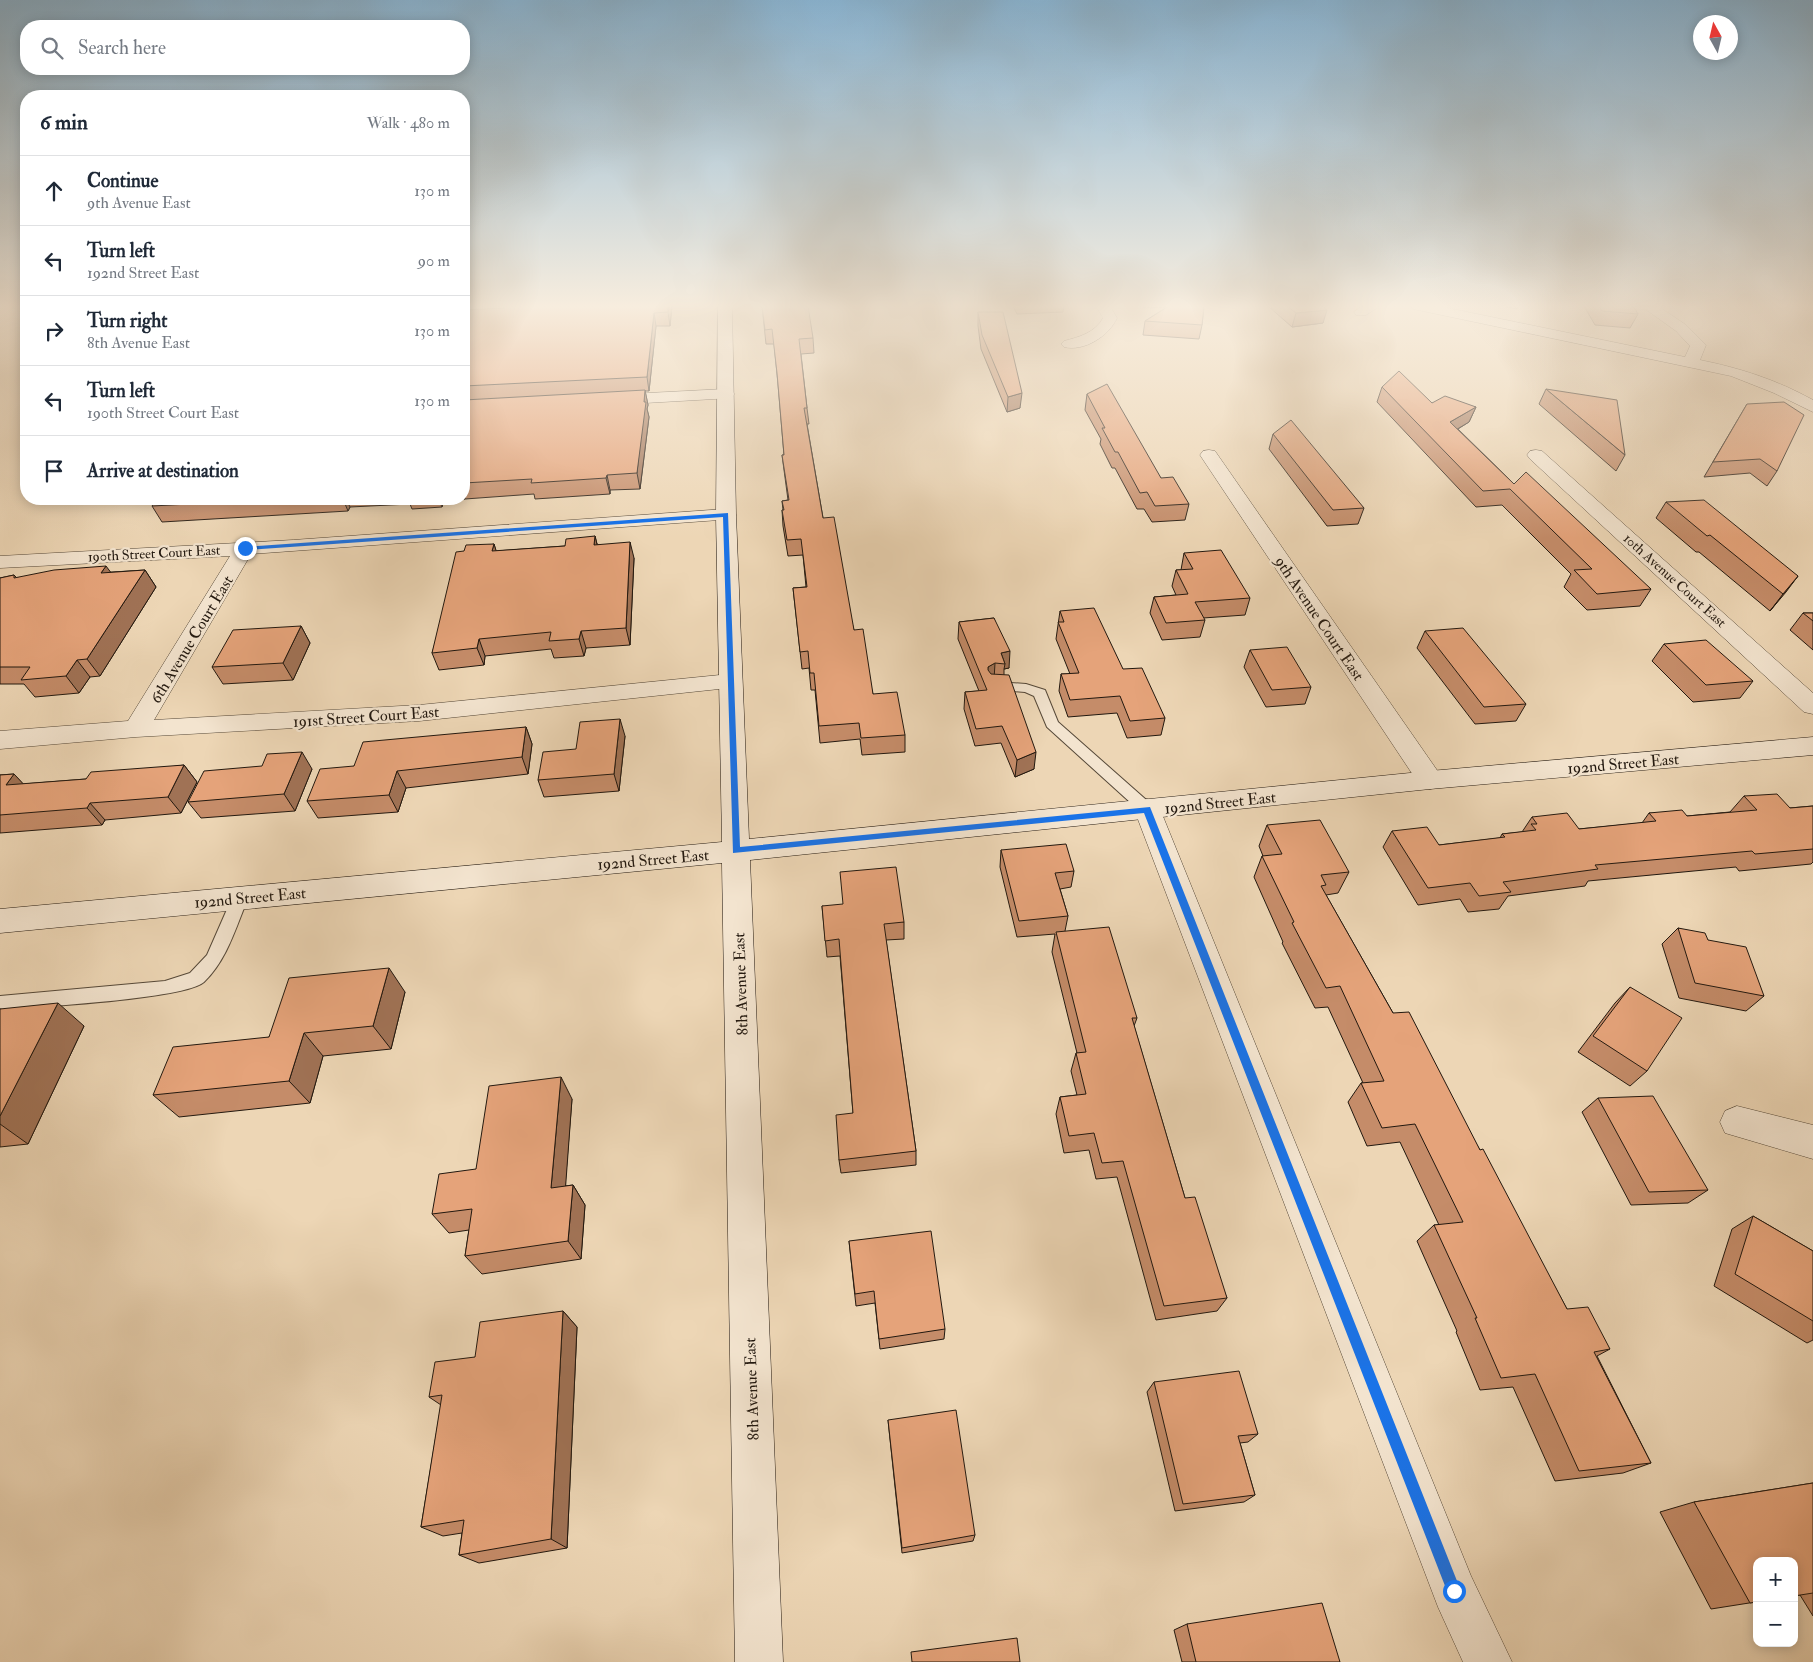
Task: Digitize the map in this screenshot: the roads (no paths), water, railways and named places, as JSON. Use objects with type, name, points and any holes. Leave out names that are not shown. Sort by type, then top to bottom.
[{"type":"street","name":"8th Avenue East","points":[[726,384],[726,515],[730,682],[759,1662]]},
{"type":"street","points":[[1766,384],[1813,407]]},
{"type":"street","points":[[590,401],[726,394]]},
{"type":"street","name":"9th Avenue Court East","points":[[1209,455],[1430,780]]},
{"type":"street","name":"10th Avenue Court East","points":[[1536,455],[1813,706]]},
{"type":"street","name":"190th Street Court East","points":[[0,562],[245,548],[726,515]]},
{"type":"street","name":"6th Avenue Court East","points":[[136,729],[245,548]]},
{"type":"street","name":"191st Street Court East","points":[[0,740],[136,729],[419,713],[730,682]]},
{"type":"street","name":"192nd Street East","points":[[0,920],[736,851],[1430,780],[1813,746]]},
{"type":"street","points":[[1147,809],[1454,1591],[1488,1662]]},
{"type":"street","points":[[1737,1122],[1813,1142]]},
{"type":"lane","points":[[995,686],[1026,688],[1040,693],[1052,724],[1147,809]]},
{"type":"lane","points":[[0,1003],[165,988],[196,979],[214,959],[240,898]]}]
